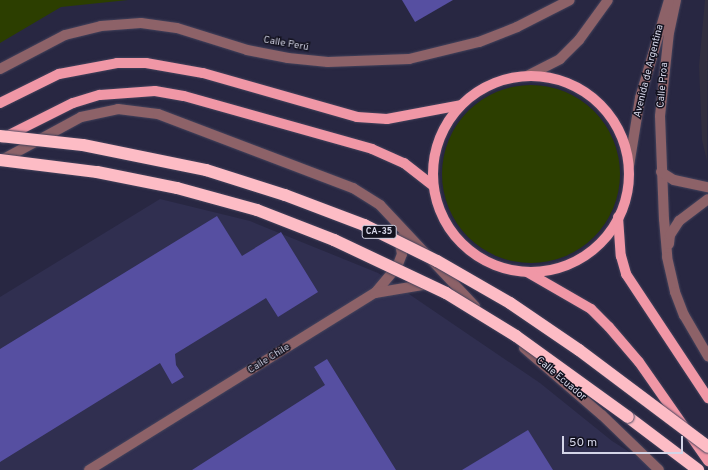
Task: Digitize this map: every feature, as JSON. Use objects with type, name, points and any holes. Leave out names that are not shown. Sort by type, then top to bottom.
[{"type":"highway","name":"CA-35","points":[[0,136],[90,146],[206,170],[285,194],[364,225],[438,261],[510,303],[579,350],[708,447]]},
{"type":"highway","name":"CA-35","points":[[0,161],[97,172],[218,198],[296,224],[372,256],[446,293],[516,336],[698,470]]},
{"type":"main road","points":[[0,103],[59,74],[117,63],[146,63],[203,73],[357,117],[387,119],[461,105]]},
{"type":"main road","points":[[527,76],[559,80],[596,101],[616,126],[629,166],[628,187],[618,217],[606,236],[581,258],[550,270],[527,272],[491,264],[461,243],[442,217],[433,186],[433,164],[438,142],[447,122],[461,105],[491,84],[527,76]]},
{"type":"main road","points":[[0,140],[73,103],[107,94],[155,91],[184,96],[372,149],[404,163],[433,186]]},
{"type":"main road","points":[[618,217],[621,256],[626,274],[708,398]]},
{"type":"main road","points":[[527,272],[590,309],[609,327],[639,362],[708,461]]},
{"type":"street","name":"Calle Perú","points":[[0,69],[65,35],[101,26],[141,23],[177,28],[246,50],[288,58],[328,62],[408,59],[480,42],[517,27],[570,0]]},
{"type":"street","points":[[527,76],[560,60],[579,40],[608,0]]},
{"type":"street","name":"Avenida de Argentina","points":[[629,166],[640,98],[669,0]]},
{"type":"street","name":"Calle Proa","points":[[676,0],[664,66],[660,116],[667,257],[684,315],[708,356]]},
{"type":"street","points":[[0,161],[81,117],[118,109],[138,110],[187,122],[353,188],[380,205],[459,293]]},
{"type":"street","points":[[662,172],[674,180],[708,187]]},
{"type":"street","name":"Calle Proa","points":[[667,257],[670,234],[679,221],[708,199]]},
{"type":"street","points":[[375,293],[397,267],[402,254],[397,224]]},
{"type":"street","name":"Calle Chile","points":[[91,469],[375,293],[432,284],[459,293]]},
{"type":"street","name":"Calle Ecuador","points":[[459,293],[623,434],[659,470]]},
{"type":"shaded area","points":[[705,0],[708,0],[707,161],[702,140],[699,66]]},
{"type":"shaded area","points":[[160,199],[250,221],[378,273],[540,383],[612,441],[658,470],[0,470],[0,297]]},
{"type":"green space","points":[[0,0],[128,0],[61,7],[0,43]]},
{"type":"green space","points":[[522,85],[540,85],[557,88],[573,95],[588,105],[600,117],[610,132],[617,148],[620,174],[619,191],[614,208],[600,231],[588,243],[573,253],[557,260],[540,263],[522,263],[505,260],[489,253],[474,243],[462,231],[452,216],[445,200],[442,183],[442,165],[445,148],[452,132],[462,117],[474,105],[489,95],[505,88]]},
{"type":"building","points":[[402,0],[453,0],[415,22]]},
{"type":"building","points":[[217,216],[242,256],[281,232],[318,292],[278,317],[266,298],[175,354],[176,365],[184,377],[172,384],[160,363],[0,462],[0,349]]},
{"type":"building","points":[[327,359],[396,470],[192,470],[325,385],[314,367]]},
{"type":"building","points":[[528,430],[553,470],[462,470]]}]
